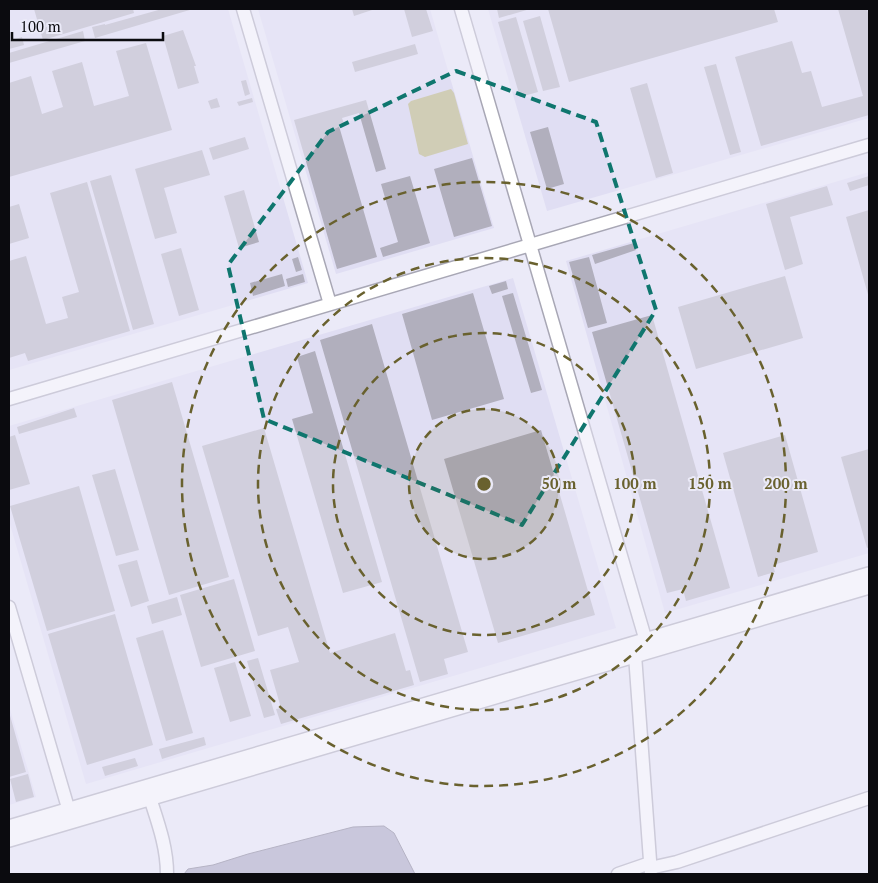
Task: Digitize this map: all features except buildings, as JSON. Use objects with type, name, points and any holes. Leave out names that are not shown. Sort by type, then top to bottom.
[{"type":"main road","points":[[9,828],[150,798],[643,649],[869,575]]},
{"type":"main road","points":[[9,839],[70,816],[643,649],[869,586]]},
{"type":"street","points":[[243,9],[330,304]]},
{"type":"street","points":[[461,9],[530,245],[643,649],[650,868]]},
{"type":"street","points":[[9,399],[869,145]]},
{"type":"street","points":[[9,607],[70,816]]},
{"type":"street","points":[[150,798],[164,841],[167,874]]},
{"type":"street","points":[[618,874],[677,862],[869,798]]},
{"type":"highlighted area","points":[[456,71],[596,122],[656,310],[522,525],[264,419],[228,265],[328,132]]},
{"type":"shaded area","points":[[9,9],[228,9],[308,283],[9,370]]},
{"type":"shaded area","points":[[258,9],[430,9],[494,228],[336,274]]},
{"type":"shaded area","points":[[488,9],[869,9],[869,118],[547,211]]},
{"type":"shaded area","points":[[451,89],[454,93],[468,144],[425,157],[419,154],[408,104],[411,101]]},
{"type":"shaded area","points":[[869,172],[869,553],[665,613],[566,261]]},
{"type":"shaded area","points":[[513,278],[616,628],[86,784],[9,521],[9,426]]},
{"type":"shaded area","points":[[9,706],[36,797],[9,805]]},
{"type":"shaded area","points":[[384,826],[394,833],[415,874],[184,874],[188,869],[213,865],[353,827]]}]
